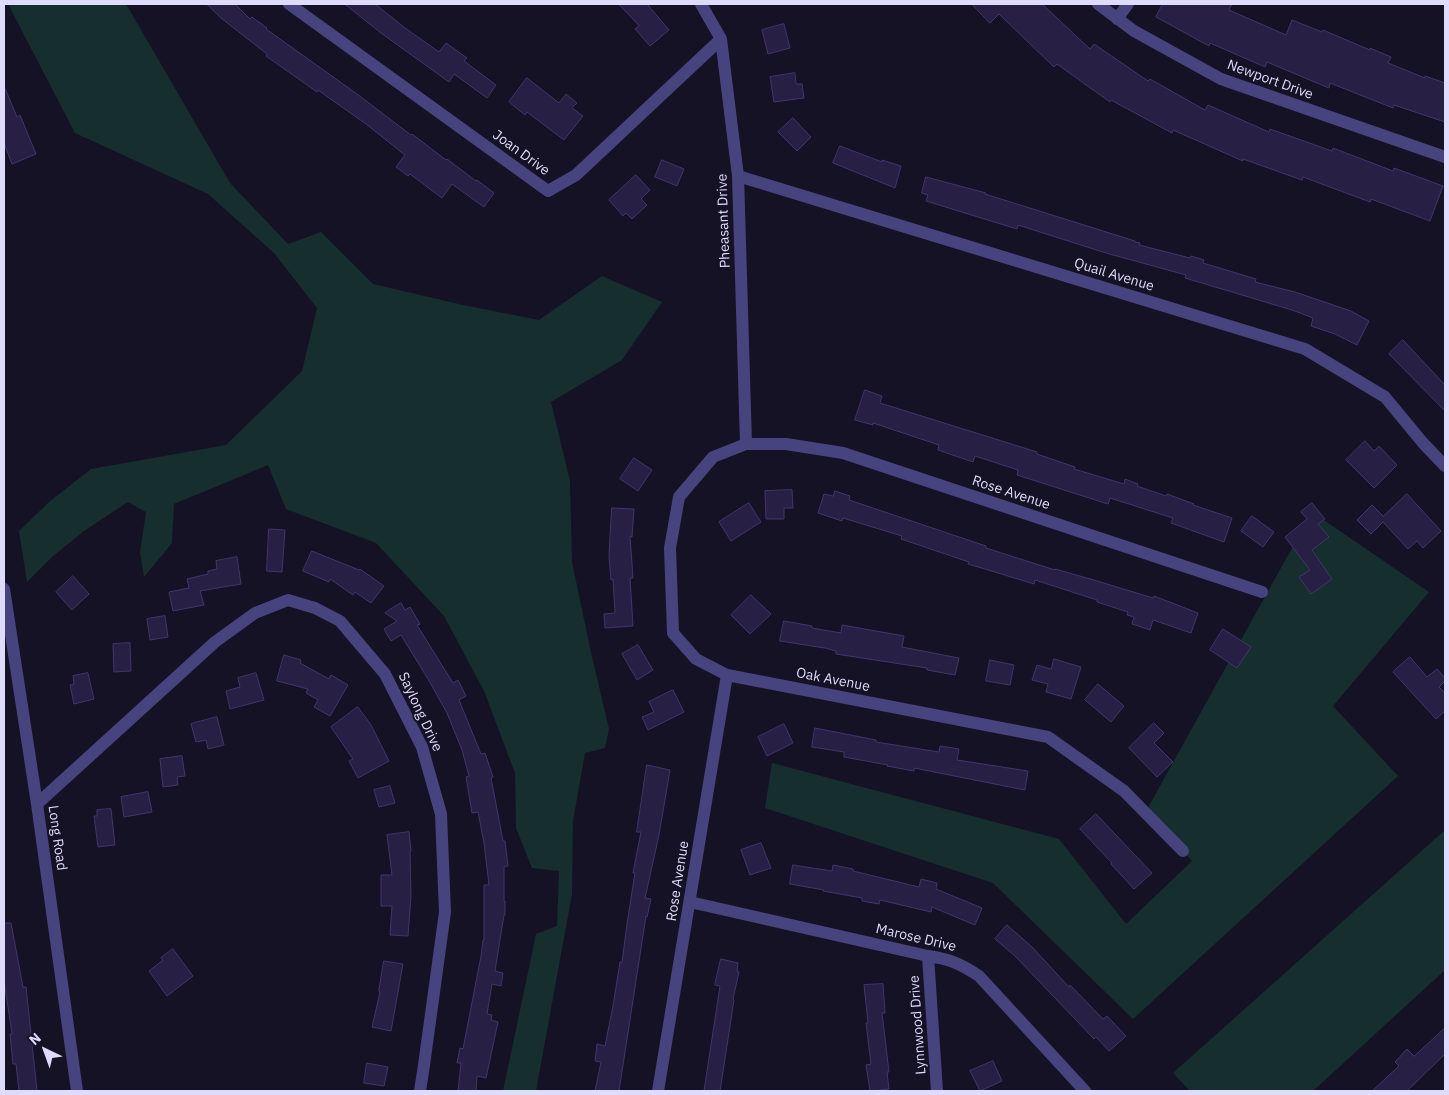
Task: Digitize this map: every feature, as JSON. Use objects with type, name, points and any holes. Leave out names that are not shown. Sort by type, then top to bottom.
[{"type":"street","name":"Joan Drive","points":[[289,4],[548,191],[576,175],[720,38]]},
{"type":"street","name":"Pheasant Drive","points":[[701,4],[720,38],[738,176],[746,444]]},
{"type":"street","name":"Newport Drive","points":[[1098,4],[1134,31],[1221,79],[1445,157]]},
{"type":"street","points":[[1117,19],[1128,4]]},
{"type":"street","name":"Quail Avenue","points":[[738,176],[1305,349],[1385,397],[1422,443],[1445,466]]},
{"type":"street","name":"Rose Avenue","points":[[746,444],[786,444],[843,453],[1262,592]]},
{"type":"street","name":"Oak Avenue","points":[[746,444],[713,457],[679,497],[670,548],[673,633],[696,659],[727,675],[1048,737],[1124,791],[1183,851]]},
{"type":"street","name":"Long Road","points":[[4,589],[37,804],[77,1091]]},
{"type":"street","name":"Saylong Drive","points":[[37,804],[215,642],[255,612],[288,600],[315,608],[340,621],[385,674],[422,747],[441,814],[445,912],[420,1091]]},
{"type":"street","name":"Rose Avenue","points":[[658,1091],[727,675]]},
{"type":"street","name":"Marose Drive","points":[[690,902],[959,963],[980,976],[1085,1091]]},
{"type":"street","name":"Lynnwood Drive","points":[[928,956],[937,1091]]},
{"type":"green space","points":[[8,4],[126,4],[230,183],[288,244],[321,232],[373,284],[539,320],[602,276],[662,302],[622,360],[551,402],[570,481],[572,562],[609,729],[605,748],[585,753],[573,821],[572,894],[536,1091],[503,1091],[536,934],[557,926],[559,871],[532,868],[516,828],[515,773],[484,691],[444,616],[376,543],[286,509],[268,465],[174,504],[172,543],[144,577],[140,552],[146,512],[128,502],[84,531],[52,557],[27,582],[19,531],[49,502],[91,469],[226,445],[302,371],[317,308],[274,253],[208,194],[75,133]]},
{"type":"green space","points":[[1312,512],[1429,592],[1333,706],[1398,776],[1133,1019],[993,883],[765,808],[772,763],[1059,839],[1126,924],[1192,861],[1145,813]]},
{"type":"green space","points":[[1445,830],[1445,970],[1313,1091],[1190,1091],[1173,1073]]},
{"type":"building","points":[[207,4],[235,4],[250,19],[252,17],[411,135],[494,193],[484,207],[452,184],[442,198],[410,174],[408,176],[396,167],[405,155],[366,124],[266,56],[267,54],[221,18]]},
{"type":"building","points":[[345,4],[375,4],[439,52],[446,43],[467,58],[464,61],[496,85],[487,98],[454,74],[449,82],[381,33]]},
{"type":"building","points":[[619,4],[647,4],[669,30],[650,46],[635,29],[639,26]]},
{"type":"building","points":[[972,4],[1042,4],[1090,49],[1094,44],[1148,81],[1150,79],[1205,110],[1208,105],[1269,132],[1270,129],[1332,151],[1333,148],[1393,171],[1394,168],[1443,186],[1430,221],[1371,199],[1370,202],[1303,177],[1302,180],[1243,159],[1243,161],[1173,130],[1172,133],[1111,100],[1110,102],[1057,64],[1054,67],[999,14],[990,23]]},
{"type":"building","points":[[1163,4],[1232,4],[1229,10],[1286,35],[1292,20],[1322,32],[1323,30],[1370,50],[1370,48],[1391,57],[1388,63],[1425,78],[1425,76],[1445,83],[1445,122],[1394,105],[1393,108],[1330,83],[1329,88],[1267,62],[1265,67],[1210,43],[1209,46],[1156,17]]},
{"type":"building","points":[[784,24],[790,48],[768,54],[762,30]]},
{"type":"building","points":[[795,73],[796,84],[802,84],[804,98],[774,102],[770,77]]},
{"type":"building","points":[[527,78],[559,103],[566,94],[577,103],[572,108],[583,116],[564,140],[527,112],[525,115],[509,102]]},
{"type":"building","points":[[4,86],[17,117],[20,115],[36,154],[12,164],[4,143]]},
{"type":"building","points":[[793,118],[811,137],[797,151],[778,132]]},
{"type":"building","points":[[840,146],[882,162],[882,160],[901,166],[895,188],[833,163]]},
{"type":"building","points":[[662,160],[684,169],[677,186],[655,177]]},
{"type":"building","points":[[636,175],[650,190],[641,199],[647,205],[632,219],[626,213],[623,216],[609,200]]},
{"type":"building","points":[[926,177],[986,193],[1135,241],[1140,243],[1139,245],[1204,260],[1203,263],[1256,279],[1255,282],[1295,292],[1351,311],[1369,321],[1357,345],[1335,334],[1311,326],[1313,318],[1292,310],[1185,278],[1186,275],[1106,253],[1018,225],[1017,229],[926,201],[928,195],[922,193]]},
{"type":"building","points":[[1403,340],[1445,385],[1445,411],[1389,354]]},
{"type":"building","points":[[865,390],[882,396],[880,403],[1037,452],[1037,454],[1075,467],[1074,469],[1124,484],[1125,479],[1138,484],[1137,486],[1166,496],[1167,494],[1232,518],[1224,542],[1171,523],[1173,518],[1110,498],[1108,504],[1017,475],[1018,470],[975,456],[973,462],[938,450],[939,445],[873,423],[873,425],[855,420]]},
{"type":"building","points":[[1365,441],[1374,451],[1379,446],[1397,465],[1374,488],[1346,460]]},
{"type":"building","points":[[634,458],[652,470],[638,491],[620,479]]},
{"type":"building","points":[[792,490],[793,508],[784,508],[784,519],[766,519],[765,491]]},
{"type":"building","points":[[835,491],[850,496],[849,500],[986,546],[986,548],[1153,598],[1154,596],[1198,613],[1191,633],[1153,620],[1150,630],[1132,624],[1134,617],[1127,615],[1128,612],[1097,602],[1097,600],[1035,580],[1034,584],[968,564],[969,562],[901,539],[902,536],[843,518],[842,521],[818,513],[824,494],[833,496]]},
{"type":"building","points":[[1407,494],[1441,531],[1423,548],[1417,541],[1408,549],[1383,522],[1371,534],[1357,520],[1372,505],[1383,516]]},
{"type":"building","points":[[749,503],[761,522],[731,541],[719,522]]},
{"type":"building","points":[[1312,503],[1325,519],[1318,524],[1329,537],[1312,550],[1332,579],[1311,594],[1299,577],[1310,570],[1285,537],[1307,519],[1301,512]]},
{"type":"building","points":[[612,508],[634,509],[632,537],[630,536],[633,578],[630,578],[633,626],[605,628],[604,614],[615,613],[613,579],[611,580],[609,556]]},
{"type":"building","points":[[1252,516],[1274,532],[1263,547],[1241,531]]},
{"type":"building","points":[[269,529],[285,530],[282,572],[267,571]]},
{"type":"building","points":[[312,551],[360,569],[384,586],[371,603],[355,592],[353,595],[330,579],[329,582],[303,571]]},
{"type":"building","points":[[237,557],[241,584],[200,591],[204,605],[173,611],[169,592],[189,588],[187,579],[208,574],[208,571],[217,569],[216,561]]},
{"type":"building","points":[[73,576],[89,594],[72,610],[56,592]]},
{"type":"building","points":[[751,595],[771,614],[750,634],[731,615]]},
{"type":"building","points":[[401,603],[405,610],[410,607],[420,624],[417,625],[453,683],[458,680],[466,696],[459,700],[481,754],[485,753],[493,777],[491,778],[503,841],[505,841],[508,866],[504,867],[505,915],[495,971],[503,973],[501,986],[492,984],[487,1014],[492,1015],[491,1020],[498,1022],[486,1078],[477,1076],[476,1091],[458,1091],[461,1063],[457,1063],[460,1048],[463,1049],[484,940],[484,885],[489,885],[484,843],[478,812],[472,813],[466,777],[469,776],[462,750],[447,713],[401,635],[391,641],[384,629],[397,621],[385,613]]},
{"type":"building","points":[[165,616],[168,637],[150,640],[147,619]]},
{"type":"building","points":[[784,621],[841,633],[842,625],[904,636],[902,647],[959,658],[955,675],[927,670],[927,668],[836,654],[836,651],[825,648],[780,641]]},
{"type":"building","points":[[1223,629],[1251,647],[1237,668],[1210,650]]},
{"type":"building","points":[[130,643],[131,671],[114,672],[113,644]]},
{"type":"building","points":[[638,645],[653,670],[637,680],[622,654]]},
{"type":"building","points":[[284,655],[301,660],[300,663],[329,679],[331,675],[348,685],[330,716],[314,707],[318,700],[306,693],[308,689],[277,681]]},
{"type":"building","points":[[1410,657],[1427,677],[1437,669],[1445,678],[1445,681],[1439,687],[1445,693],[1445,711],[1436,719],[1393,672]]},
{"type":"building","points":[[1054,659],[1081,667],[1071,699],[1046,692],[1048,684],[1032,680],[1037,665],[1051,669]]},
{"type":"building","points":[[990,660],[1014,665],[1010,685],[986,681]]},
{"type":"building","points":[[88,673],[94,699],[74,704],[70,685],[74,684],[73,676]]},
{"type":"building","points":[[256,673],[264,700],[230,709],[226,691],[240,687],[238,678]]},
{"type":"building","points":[[1098,684],[1124,706],[1111,722],[1085,700]]},
{"type":"building","points":[[673,690],[684,712],[648,730],[642,717],[654,712],[649,702]]},
{"type":"building","points":[[358,707],[371,725],[389,761],[358,778],[349,761],[353,759],[331,727]]},
{"type":"building","points":[[217,717],[224,745],[208,749],[206,740],[196,742],[191,724]]},
{"type":"building","points":[[1154,723],[1164,733],[1154,743],[1173,762],[1157,777],[1129,748]]},
{"type":"building","points":[[784,724],[793,743],[767,756],[758,737]]},
{"type":"building","points":[[815,728],[876,740],[876,742],[939,752],[940,746],[959,749],[957,760],[1028,771],[1025,790],[914,768],[914,771],[844,757],[844,752],[812,747]]},
{"type":"building","points":[[182,756],[185,776],[177,777],[178,785],[163,787],[160,759]]},
{"type":"building","points":[[647,765],[670,770],[659,835],[645,898],[651,899],[646,916],[619,1091],[595,1091],[601,1062],[595,1061],[597,1044],[605,1046],[620,962],[622,962],[635,873],[633,873],[641,832],[637,832]]},
{"type":"building","points":[[390,786],[395,803],[379,807],[374,790]]},
{"type":"building","points":[[148,792],[152,812],[124,817],[121,797]]},
{"type":"building","points":[[111,809],[115,845],[98,847],[94,816],[97,816],[97,810]]},
{"type":"building","points":[[1096,814],[1152,873],[1134,889],[1080,829]]},
{"type":"building","points":[[409,832],[411,896],[408,936],[390,935],[392,906],[381,906],[381,875],[392,875],[387,835]]},
{"type":"building","points":[[761,843],[771,868],[750,875],[741,850]]},
{"type":"building","points":[[793,865],[832,871],[833,865],[919,887],[921,879],[937,883],[936,889],[982,908],[975,925],[932,907],[931,912],[880,900],[879,904],[862,901],[862,898],[790,884]]},
{"type":"building","points":[[4,923],[11,923],[23,987],[26,987],[37,1091],[19,1091],[16,1064],[13,1064],[10,1034],[12,1034],[4,980]]},
{"type":"building","points":[[1007,925],[1032,947],[1069,987],[1070,985],[1103,1019],[1107,1016],[1126,1036],[1109,1051],[1096,1037],[1094,1039],[1015,956],[995,939]]},
{"type":"building","points":[[173,949],[193,976],[167,996],[149,971]]},
{"type":"building","points":[[721,959],[738,963],[737,971],[739,972],[733,999],[720,1091],[704,1091],[720,986],[715,985]]},
{"type":"building","points":[[384,961],[403,964],[391,1031],[372,1027],[380,992]]},
{"type":"building","points":[[883,984],[885,1013],[882,1013],[889,1072],[887,1072],[889,1089],[870,1091],[866,1065],[871,1064],[864,985]]},
{"type":"building","points":[[1445,1028],[1445,1054],[1407,1091],[1372,1091],[1399,1066],[1395,1062],[1407,1049],[1414,1056]]},
{"type":"building","points":[[993,1061],[1002,1081],[980,1091],[970,1071]]},
{"type":"building","points":[[367,1063],[388,1067],[384,1086],[364,1083]]}]
